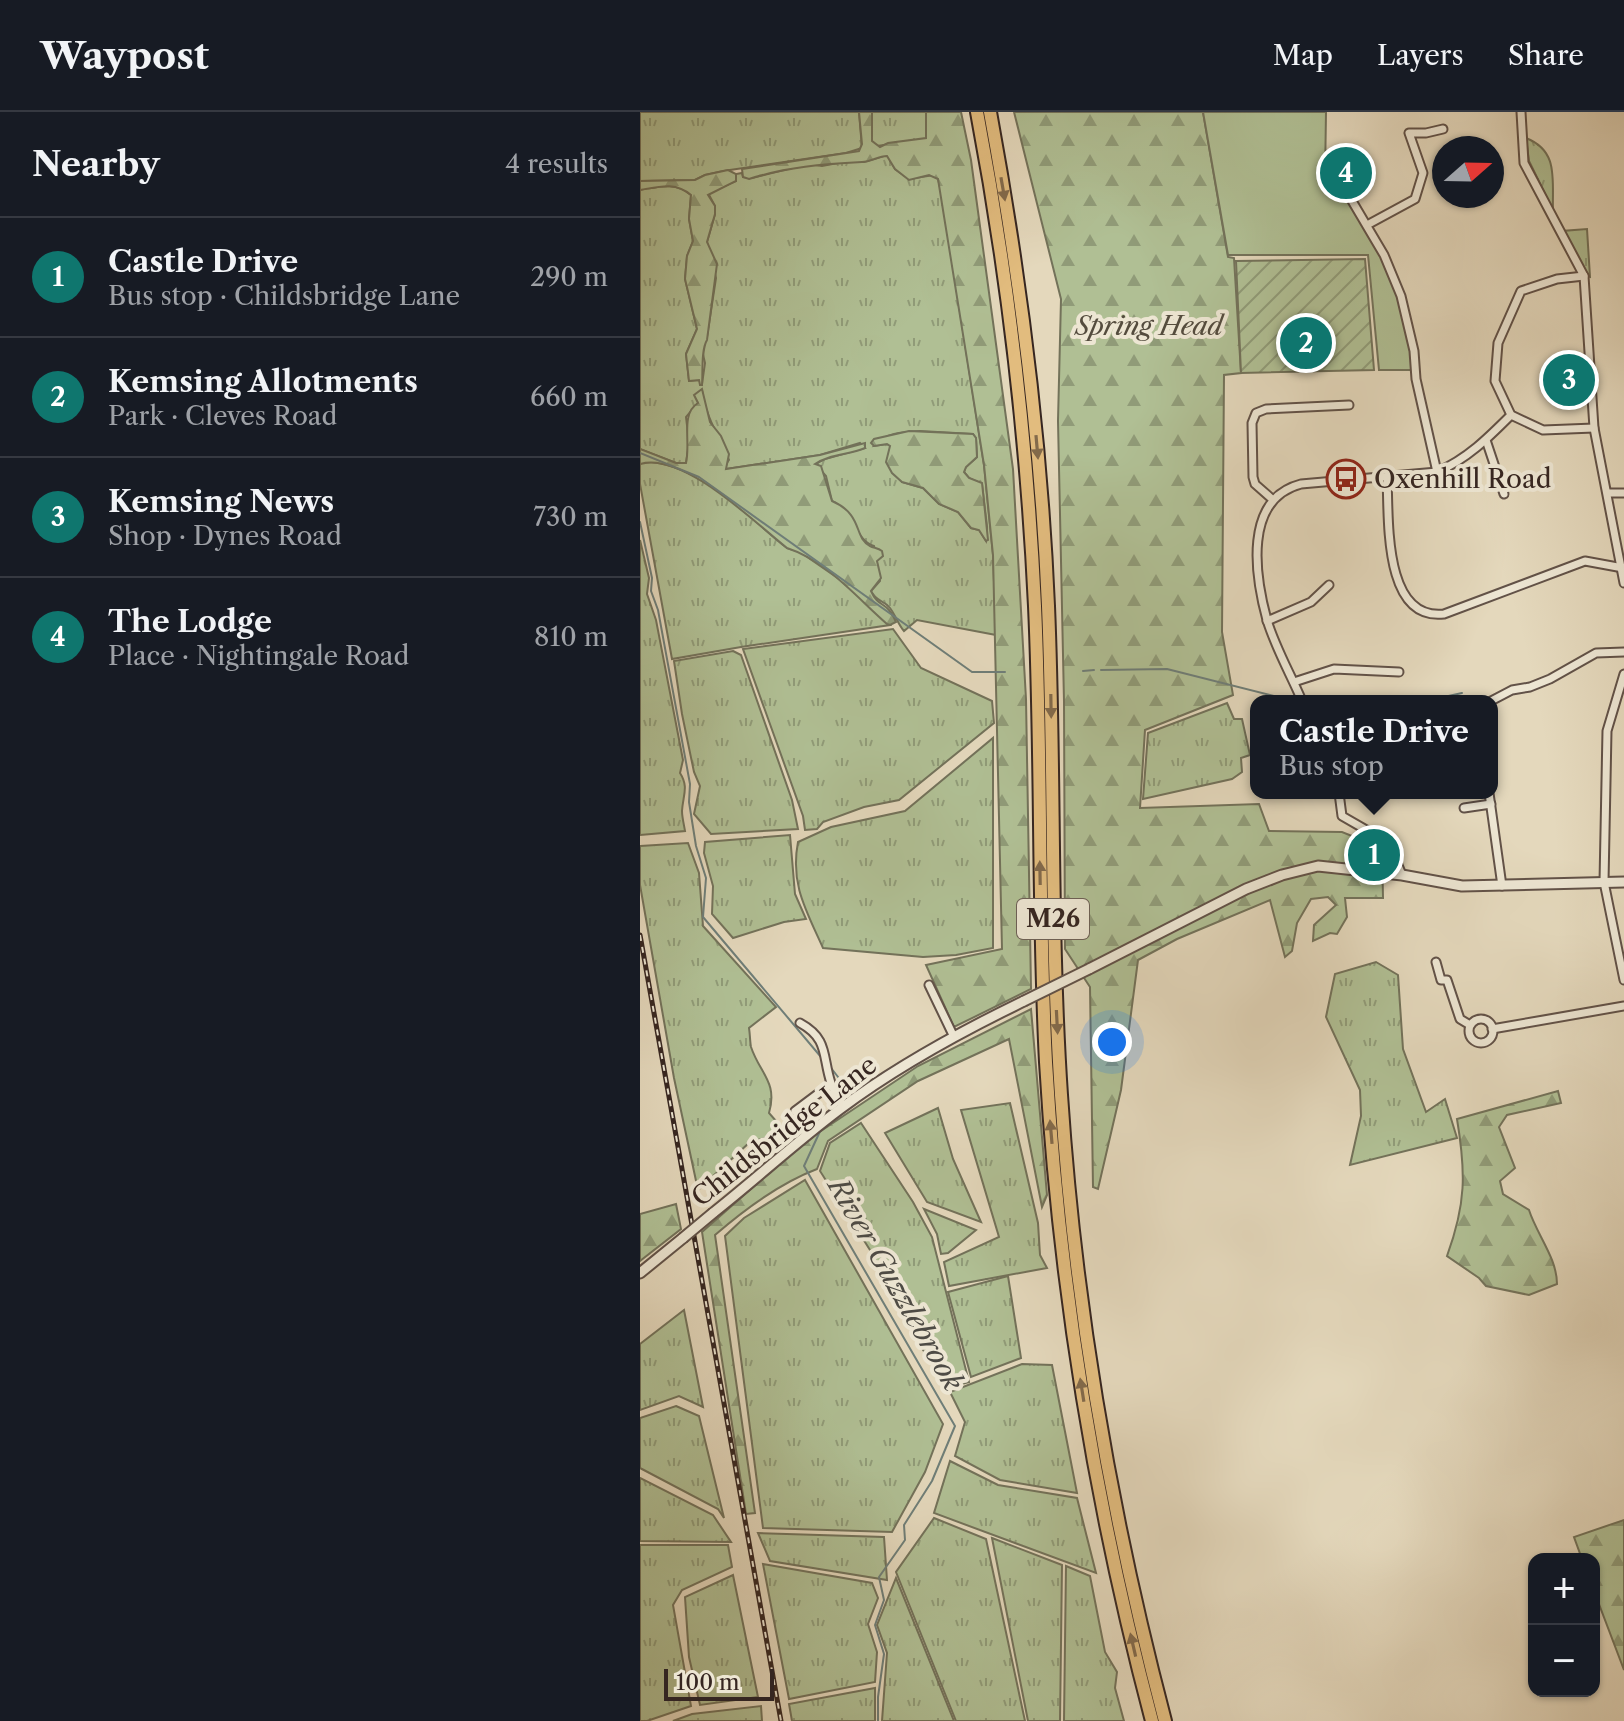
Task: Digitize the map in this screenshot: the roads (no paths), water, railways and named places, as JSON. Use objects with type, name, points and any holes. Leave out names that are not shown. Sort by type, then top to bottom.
[{"type":"highway","name":"M26","points":[[977,112],[1009,312],[1030,512],[1037,658],[1041,951],[1048,1088],[1059,1212],[1078,1363],[1095,1465],[1152,1721]]},
{"type":"highway","name":"M26","points":[[990,112],[1021,306],[1040,479],[1050,667],[1056,1002],[1072,1223],[1109,1472],[1165,1721]]},
{"type":"street","points":[[1521,112],[1524,163],[1584,276],[1594,428],[1624,583]]},
{"type":"street","points":[[1367,225],[1415,199],[1423,173],[1409,133],[1443,129]]},
{"type":"street","points":[[1323,174],[1345,189],[1384,255],[1401,296],[1437,472]]},
{"type":"street","points":[[1584,276],[1557,279],[1521,291],[1498,343],[1495,381],[1511,415],[1543,430],[1594,428]]},
{"type":"street","points":[[1272,499],[1255,484],[1253,477],[1252,423],[1256,413],[1266,409],[1349,405]]},
{"type":"street","points":[[1299,695],[1267,621],[1257,561],[1263,513],[1272,499],[1288,488],[1301,484],[1437,472],[1456,464],[1511,415]]},
{"type":"street","points":[[1486,440],[1504,494]]},
{"type":"street","points":[[1387,478],[1390,536],[1399,582],[1407,600],[1423,614],[1444,614],[1585,561],[1623,568]]},
{"type":"street","points":[[1608,493],[1624,493]]},
{"type":"street","points":[[1267,621],[1311,602],[1329,585]]},
{"type":"street","points":[[1498,697],[1550,679],[1596,653],[1624,652]]},
{"type":"street","points":[[1294,682],[1334,669],[1399,672]]},
{"type":"street","points":[[1624,674],[1607,731],[1604,882],[1624,980]]},
{"type":"street","points":[[1340,799],[1342,816],[1389,843],[1402,875]]},
{"type":"street","points":[[1490,799],[1502,886]]},
{"type":"street","points":[[1464,808],[1491,804]]},
{"type":"street","name":"Childsbridge Lane","points":[[640,1273],[843,1106],[953,1035],[1225,899],[1282,875],[1318,866],[1402,875],[1462,886],[1624,882]]},
{"type":"street","points":[[1436,962],[1441,980],[1447,980],[1460,1019],[1470,1025]]},
{"type":"street","points":[[929,985],[953,1035]]},
{"type":"street","points":[[1492,1029],[1624,1006]]},
{"type":"street","points":[[1470,1025],[1476,1020],[1484,1020],[1492,1029]]},
{"type":"street","points":[[800,1023],[813,1030],[822,1042],[831,1084],[843,1106]]},
{"type":"street","points":[[1470,1025],[1470,1037],[1479,1043],[1490,1039],[1492,1029]]},
{"type":"street","points":[[795,1111],[831,1084]]},
{"type":"waterway","points":[[640,453],[699,477],[972,672],[1005,672]]},
{"type":"waterway","name":"River Guzzlebrook","points":[[640,522],[690,784],[689,802],[696,846],[706,878],[703,917],[821,1057]]},
{"type":"waterway","points":[[1101,670],[1167,669],[1270,695]]},
{"type":"waterway","points":[[1083,671],[1094,670]]},
{"type":"waterway","points":[[1453,695],[1462,693]]},
{"type":"waterway","name":"River Guzzlebrook","points":[[831,1068],[842,1082],[837,1092]]},
{"type":"waterway","name":"River Guzzlebrook","points":[[828,1114],[835,1098]]},
{"type":"waterway","name":"River Guzzlebrook","points":[[822,1127],[804,1166],[955,1426],[932,1481],[904,1525],[905,1540],[879,1577],[884,1600],[875,1625],[884,1654],[878,1721]]},
{"type":"railway","points":[[640,935],[781,1721]]},
{"type":"place","name":"The Lodge","points":[[1346,173]]},
{"type":"place","name":"Kemsing Allotments","points":[[1306,343]]},
{"type":"place","name":"Kemsing News","points":[[1569,380]]},
{"type":"place","name":"Oxenhill Road","points":[[1346,479]]},
{"type":"place","name":"Castle Drive","points":[[1374,855]]},
{"type":"park label","name":"Spring Head","points":[[1149,326]]}]
